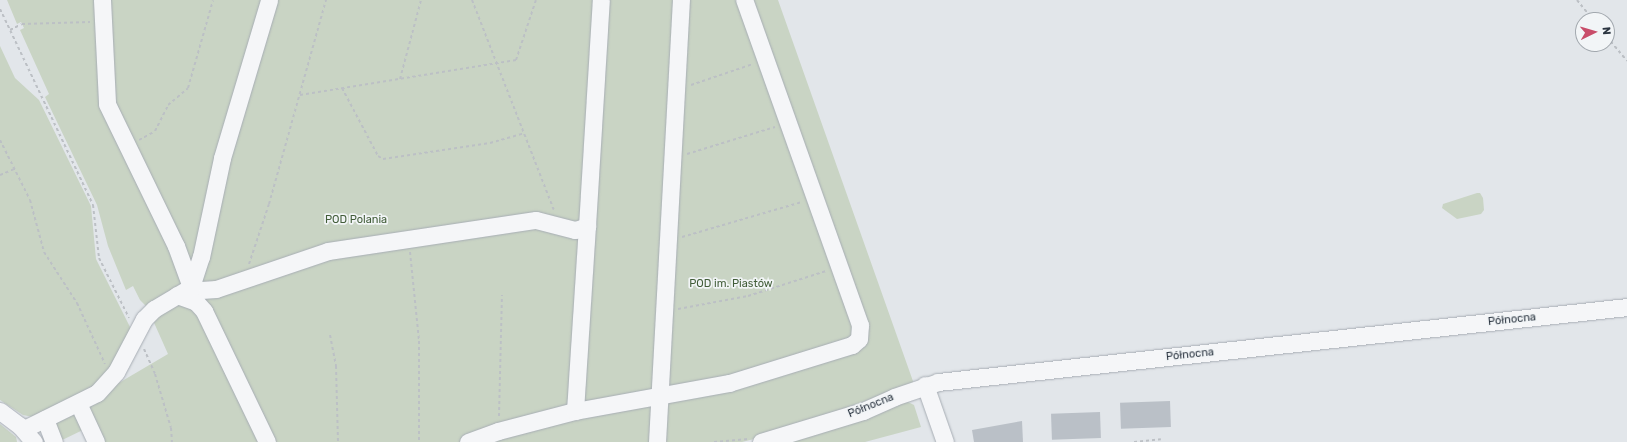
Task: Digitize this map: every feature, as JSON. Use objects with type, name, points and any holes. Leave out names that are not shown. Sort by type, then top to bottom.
[{"type":"street","points":[[102,0],[105,92],[107,104],[126,148],[176,246],[184,291],[204,311],[267,442]]},
{"type":"street","points":[[184,291],[201,257],[222,158],[269,0]]},
{"type":"street","points":[[576,411],[601,0]]},
{"type":"street","points":[[656,442],[681,0]]},
{"type":"street","points":[[468,442],[498,431],[576,411],[729,383],[852,345],[859,340],[860,326],[744,0]]},
{"type":"street","points":[[0,411],[29,436],[45,419],[98,393],[110,379],[137,334],[144,319],[154,309],[184,291],[216,289],[328,251],[536,220],[550,222],[575,230],[587,226]]},
{"type":"street","name":"Północna","points":[[762,442],[863,411],[925,385],[1627,308]]},
{"type":"street","points":[[925,385],[945,442]]},
{"type":"street","points":[[78,403],[96,442]]},
{"type":"street","points":[[45,419],[54,442]]},
{"type":"path","points":[[126,148],[155,131],[168,105],[188,88],[213,0]]},
{"type":"path","points":[[243,280],[269,204],[326,0]]},
{"type":"path","points":[[400,79],[421,0]]},
{"type":"path","points":[[472,0],[554,211],[550,222]]},
{"type":"path","points":[[300,95],[516,60],[536,0]]},
{"type":"path","points":[[1577,0],[1587,12]]},
{"type":"path","points":[[0,9],[93,205],[99,258],[155,374],[171,428],[172,442]]},
{"type":"path","points":[[10,30],[22,24],[103,22]]},
{"type":"path","points":[[1615,47],[1627,61]]},
{"type":"path","points":[[676,90],[766,59]]},
{"type":"path","points":[[342,88],[378,156],[383,160],[490,143],[524,133]]},
{"type":"path","points":[[672,158],[787,123]]},
{"type":"path","points":[[0,140],[30,200],[44,252],[86,320],[110,379]]},
{"type":"path","points":[[0,175],[14,169]]},
{"type":"path","points":[[668,242],[815,198]]},
{"type":"path","points":[[408,239],[419,341],[419,442]]},
{"type":"path","points":[[664,312],[748,296],[839,267]]},
{"type":"path","points":[[498,431],[502,295]]},
{"type":"path","points":[[330,335],[336,366],[338,442]]},
{"type":"path","points":[[1134,442],[1161,439]]},
{"type":"green space","name":"POD Polania","points":[[7,0],[778,0],[914,384],[762,437],[742,442],[100,442],[83,404],[168,354],[147,307],[140,300],[133,286],[126,290],[108,246],[97,205],[45,97],[49,94],[20,30],[24,28],[21,22],[17,24]]},
{"type":"green space","points":[[0,46],[15,78],[39,100],[91,206],[96,259],[131,329],[112,367],[93,387],[33,417],[23,415],[0,400]]},
{"type":"green space","points":[[1480,193],[1483,198],[1484,210],[1481,214],[1457,219],[1442,208],[1443,204]]},
{"type":"green space","points":[[906,401],[914,405],[921,427],[865,442],[784,442],[858,421],[895,402]]},
{"type":"green space","points":[[73,410],[87,428],[58,442],[49,422]]},
{"type":"green space","points":[[0,424],[16,437],[17,442],[0,442]]},
{"type":"building","points":[[1170,401],[1171,427],[1121,429],[1120,403]]},
{"type":"building","points":[[1100,412],[1101,438],[1052,440],[1051,414]]},
{"type":"building","points":[[1022,421],[1023,442],[974,442],[972,430]]},
{"type":"park label","name":"POD im. Piastów","points":[[731,284]]}]
